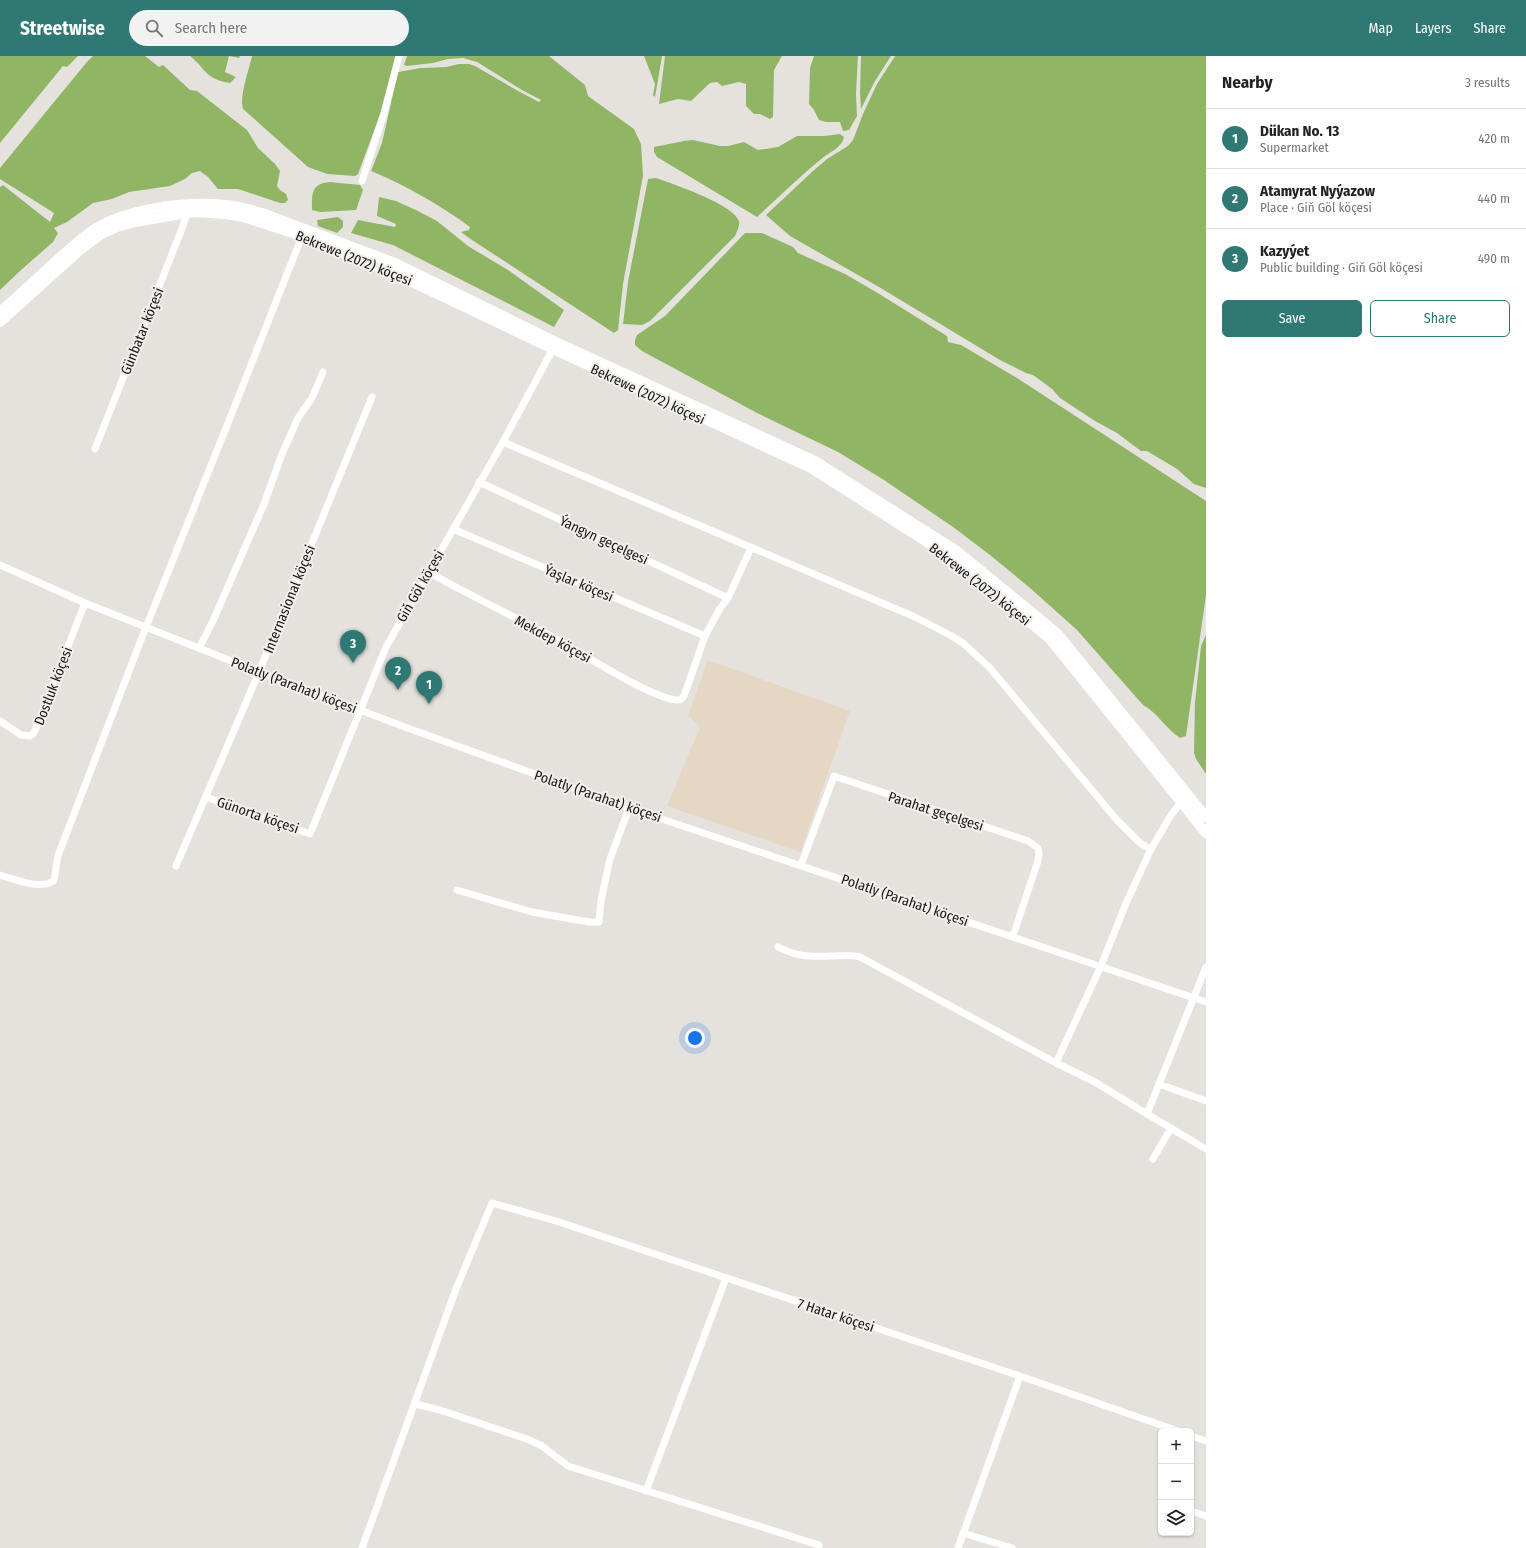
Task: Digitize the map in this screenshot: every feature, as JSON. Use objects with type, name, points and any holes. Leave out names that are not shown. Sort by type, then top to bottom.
[{"type":"main road","name":"Bekrewe (2072) köçesi","points":[[0,312],[75,244],[95,229],[113,220],[131,214],[174,206],[198,204],[227,205],[262,213],[395,263],[554,346]]},
{"type":"main road","name":"Bekrewe (2072) köçesi","points":[[0,322],[80,250],[100,235],[117,227],[135,222],[187,213],[197,212],[226,214],[243,217],[302,236],[392,272],[554,346],[815,461],[957,551],[1057,633],[1185,798],[1206,833]]},
{"type":"main road","name":"Bekrewe (2072) köçesi","points":[[1185,798],[1206,817]]},
{"type":"street","points":[[362,181],[384,113],[399,56]]},
{"type":"street","name":"Günbatar köçesi","points":[[95,449],[184,226],[187,213]]},
{"type":"street","points":[[0,875],[35,884],[47,884],[54,880],[56,872],[55,864],[58,853],[146,627],[226,430],[302,236]]},
{"type":"street","name":"Giň Göl köçesi","points":[[310,834],[359,710],[386,647],[503,442],[554,346]]},
{"type":"street","points":[[199,648],[213,620],[261,511],[282,454],[298,418],[312,398],[323,372]]},
{"type":"street","name":"Internasional köçesi","points":[[176,866],[259,672],[372,397]]},
{"type":"street","points":[[503,442],[915,617],[950,634],[963,643],[1000,680],[1116,819],[1140,843],[1151,849]]},
{"type":"street","name":"Ýangyn geçelgesi","points":[[479,482],[728,598]]},
{"type":"street","name":"Ýaşlar köçesi","points":[[454,529],[705,636]]},
{"type":"street","points":[[705,636],[718,610],[728,598],[751,548]]},
{"type":"street","name":"Polatly (Parahat) köçesi","points":[[0,565],[85,603],[259,672],[629,808],[1206,1002]]},
{"type":"street","name":"Mekdep köçesi","points":[[428,572],[557,640],[612,672],[659,696],[676,701],[680,700],[684,696],[705,636]]},
{"type":"street","name":"Dostluk köçesi","points":[[0,721],[21,735],[30,736],[34,733],[85,603]]},
{"type":"street","name":"Parahat geçelgesi","points":[[801,865],[834,776],[1028,841],[1038,848],[1037,864],[1013,936]]},
{"type":"street","name":"Günorta köçesi","points":[[206,797],[310,834]]},
{"type":"street","points":[[1056,1063],[1102,966],[1127,901],[1151,849],[1171,815],[1185,798]]},
{"type":"street","points":[[457,890],[532,912],[590,922],[599,922],[600,900],[610,859],[629,808]]},
{"type":"street","points":[[778,947],[797,956],[847,955],[860,957],[1056,1063],[1095,1082],[1206,1149]]},
{"type":"street","points":[[1147,1114],[1206,967]]},
{"type":"street","points":[[1159,1084],[1206,1101]]},
{"type":"street","points":[[1153,1159],[1171,1128]]},
{"type":"street","name":"7 Hatar köçesi","points":[[415,1404],[456,1289],[492,1204],[556,1221],[1020,1376],[1169,1428]]},
{"type":"street","points":[[646,1491],[726,1278]]},
{"type":"street","points":[[958,1548],[1020,1376]]},
{"type":"street","points":[[362,1548],[415,1404],[440,1410],[527,1439],[542,1446],[568,1466],[819,1545]]},
{"type":"street","points":[[1194,1437],[1206,1441]]},
{"type":"street","points":[[1194,1512],[1206,1516]]},
{"type":"street","points":[[963,1533],[1012,1548]]},
{"type":"shaded area","points":[[708,660],[850,711],[800,852],[667,806],[700,727],[688,715]]},
{"type":"green space","points":[[0,56],[78,56],[67,67],[63,66],[0,143]]},
{"type":"green space","points":[[93,56],[145,56],[159,67],[163,65],[190,90],[197,91],[247,130],[258,148],[275,164],[280,171],[277,186],[286,194],[288,200],[285,203],[280,203],[238,189],[218,189],[208,177],[200,171],[192,173],[185,179],[170,186],[129,192],[112,199],[93,203],[67,222],[54,228],[58,233],[53,242],[0,290],[0,187],[3,185],[50,222],[54,213],[0,179],[0,168]]},
{"type":"green space","points":[[190,56],[229,56],[225,72],[236,77],[230,83],[216,79],[207,73]]},
{"type":"green space","points":[[229,56],[240,56],[239,58]]},
{"type":"green space","points":[[252,56],[396,56],[381,112],[358,174],[355,176],[327,174],[308,167],[243,109],[243,90]]},
{"type":"green space","points":[[407,56],[549,56],[585,85],[588,96],[634,129],[641,144],[643,176],[623,284],[618,330],[614,333],[469,238],[461,232],[469,230],[470,227],[447,211],[409,189],[371,171],[382,143],[398,72],[421,68],[469,64],[539,102],[541,100],[477,62],[463,58],[407,66],[404,65]]},
{"type":"green space","points":[[644,56],[662,56],[655,97],[653,95],[655,84]]},
{"type":"green space","points":[[665,56],[782,56],[774,70],[773,117],[770,119],[760,114],[754,114],[746,106],[746,84],[739,82],[722,86],[717,82],[710,83],[691,101],[678,99],[659,104]]},
{"type":"green space","points":[[814,56],[858,56],[856,94],[857,116],[849,130],[843,131],[840,122],[826,122],[819,120],[809,104],[810,68]]},
{"type":"green space","points":[[861,56],[891,56],[875,81],[861,109],[860,94]]},
{"type":"green space","points":[[895,56],[1206,56],[1206,488],[1194,484],[1177,469],[1147,451],[1141,451],[1117,433],[1095,421],[1060,398],[1052,389],[1033,375],[1000,360],[879,287],[790,236],[766,215],[813,171],[827,159],[848,146],[853,140],[877,84]]},
{"type":"green space","points":[[840,134],[844,137],[839,146],[807,171],[757,217],[657,157],[654,152],[654,147],[693,140],[720,146],[728,146],[744,142],[758,150],[778,147],[797,136],[824,136]]},
{"type":"green space","points":[[656,178],[702,195],[726,208],[739,221],[739,227],[735,236],[650,321],[642,325],[623,324],[628,282],[648,179]]},
{"type":"green space","points":[[330,182],[360,185],[363,190],[356,210],[320,212],[312,210],[314,190],[319,185]]},
{"type":"green space","points":[[379,197],[396,201],[437,221],[468,246],[508,270],[564,310],[554,327],[393,245],[351,233],[358,220],[395,227],[396,224],[377,216]]},
{"type":"green space","points":[[338,217],[343,221],[343,227],[337,233],[318,226],[317,220]]},
{"type":"green space","points":[[745,233],[762,233],[793,247],[798,253],[845,274],[876,292],[947,336],[948,342],[961,345],[1017,378],[1206,501],[1206,595],[1186,736],[1180,738],[1170,730],[1153,712],[1143,705],[1077,630],[1030,588],[953,527],[884,480],[838,452],[757,413],[642,351],[635,345],[637,335],[665,316]]},
{"type":"green space","points":[[1206,635],[1206,774],[1196,759],[1194,753],[1195,703],[1201,646]]},
{"type":"place","name":"Kazyýet","points":[[353,663]]},
{"type":"place","name":"Atamyrat Nyýazow","points":[[398,690]]},
{"type":"place","name":"Dükan No. 13","points":[[429,704]]}]
